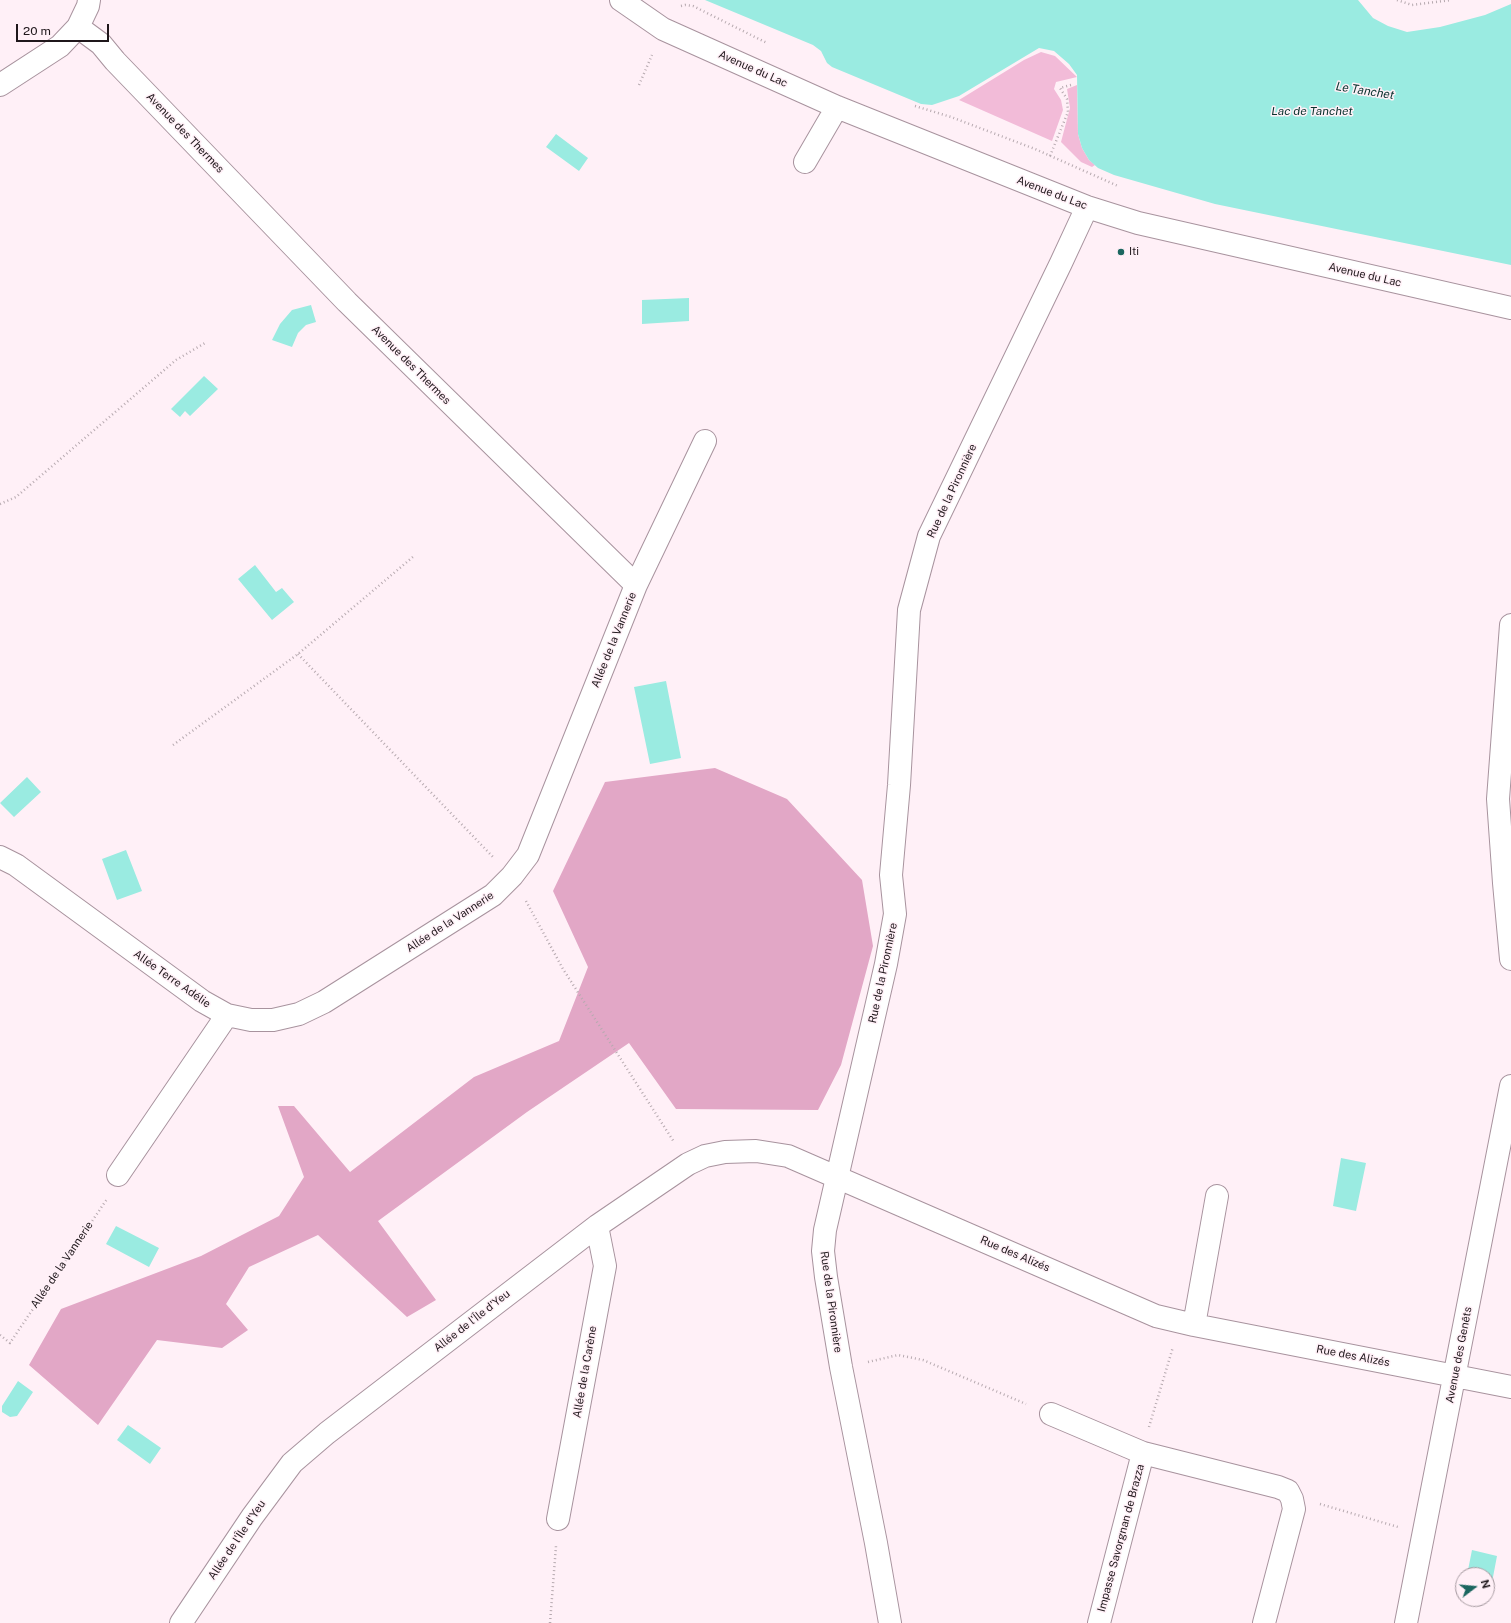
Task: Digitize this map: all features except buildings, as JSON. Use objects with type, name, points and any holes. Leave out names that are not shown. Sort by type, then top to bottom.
[{"type":"street","points":[[0,85],[60,46],[78,27],[88,6],[89,0]]},
{"type":"street","name":"Avenue du Lac","points":[[621,0],[663,29],[837,107],[1087,207],[1138,223],[1511,308]]},
{"type":"street","name":"Avenue des Thermes","points":[[78,27],[101,44],[115,61],[352,308],[636,586]]},
{"type":"street","points":[[805,162],[837,107]]},
{"type":"street","name":"Rue de la Pironnière","points":[[890,1623],[876,1543],[841,1367],[823,1251],[825,1230],[886,964],[895,914],[891,875],[899,785],[909,610],[929,536],[1087,207]]},
{"type":"street","points":[[636,586],[705,441]]},
{"type":"street","name":"Allée de la Vannerie","points":[[227,1015],[250,1020],[273,1020],[299,1014],[324,1002],[493,895],[512,876],[528,855],[636,586]]},
{"type":"street","points":[[1511,625],[1498,799],[1511,959]]},
{"type":"street","name":"Allée Terre Adélie","points":[[0,857],[16,865],[202,1001],[227,1015]]},
{"type":"street","points":[[118,1175],[227,1015]]},
{"type":"street","name":"Avenue des Genêts","points":[[1406,1623],[1511,1086]]},
{"type":"street","name":"Allée de l'Île d'Yeu","points":[[181,1623],[252,1517],[292,1463],[327,1433],[597,1226],[688,1164],[705,1156],[725,1152],[756,1151],[788,1156],[838,1178]]},
{"type":"street","name":"Rue des Alizés","points":[[838,1178],[1156,1316],[1188,1324],[1511,1387]]},
{"type":"street","points":[[1188,1324],[1217,1196]]},
{"type":"street","name":"Allée de la Carène","points":[[558,1519],[605,1266],[597,1226]]},
{"type":"street","points":[[1051,1414],[1143,1453],[1278,1487],[1288,1491],[1292,1499],[1294,1509],[1264,1623]]},
{"type":"street","name":"Impasse Savorgnan de Brazza","points":[[1099,1623],[1143,1453]]},
{"type":"path","points":[[1397,0],[1412,5],[1451,0]]},
{"type":"path","points":[[639,85],[663,29],[674,12],[685,5],[693,6],[773,46]]},
{"type":"path","points":[[1050,156],[1068,112],[1067,99],[1060,88],[1071,85]]},
{"type":"path","points":[[910,105],[951,117],[1050,156],[1119,186]]},
{"type":"path","points":[[0,504],[16,497],[176,360],[205,343]]},
{"type":"path","points":[[173,745],[298,654],[414,556]]},
{"type":"path","points":[[298,654],[512,876]]},
{"type":"path","points":[[526,900],[563,968],[688,1164]]},
{"type":"path","name":"Allée de la Vannerie","points":[[0,1335],[10,1343],[110,1194],[118,1175]]},
{"type":"path","points":[[1143,1453],[1149,1423],[1188,1324]]},
{"type":"path","points":[[841,1367],[898,1355],[923,1360],[1051,1414]]},
{"type":"path","points":[[1292,1499],[1305,1500],[1424,1534]]},
{"type":"path","points":[[550,1623],[558,1519]]},
{"type":"shaded area","points":[[1041,52],[1055,56],[1077,77],[1056,82],[1054,89],[1061,100],[1063,110],[1052,141],[959,100],[1024,60]]},
{"type":"shaded area","points":[[1077,85],[1078,134],[1082,148],[1089,160],[1095,165],[1092,167],[1081,162],[1061,142],[1070,108],[1067,89]]},
{"type":"shaded area","points":[[715,768],[787,799],[862,880],[873,946],[841,1065],[818,1110],[676,1109],[629,1043],[527,1112],[378,1221],[436,1300],[407,1317],[318,1235],[249,1267],[226,1304],[248,1330],[222,1348],[157,1340],[98,1425],[29,1365],[61,1309],[201,1256],[279,1216],[304,1177],[278,1106],[294,1106],[350,1172],[474,1077],[559,1041],[588,967],[553,891],[605,782]]},
{"type":"water","name":"Lac de Tanchet","points":[[705,0],[1358,0],[1373,18],[1388,26],[1407,32],[1440,27],[1485,15],[1511,4],[1511,265],[1215,204],[1114,175],[1098,168],[1089,160],[1082,148],[1078,134],[1077,75],[1069,64],[1054,51],[1039,48],[959,96],[932,105],[921,104],[832,67],[827,63],[821,51],[813,45]]},
{"type":"water","points":[[556,134],[588,158],[579,171],[546,147]]},
{"type":"water","points":[[689,298],[689,321],[642,324],[642,300]]},
{"type":"water","points":[[311,305],[316,322],[306,325],[298,333],[292,347],[272,340],[280,324],[292,310]]},
{"type":"water","points":[[204,376],[218,389],[190,416],[185,411],[180,417],[171,409]]},
{"type":"water","points":[[255,565],[276,592],[282,588],[294,602],[272,620],[238,579]]},
{"type":"water","points":[[666,681],[681,758],[650,764],[634,687]]},
{"type":"water","points":[[27,777],[41,792],[14,817],[0,803]]},
{"type":"water","points":[[126,850],[142,891],[117,900],[102,859]]},
{"type":"water","points":[[1341,1158],[1366,1163],[1356,1211],[1333,1206]]},
{"type":"water","points":[[116,1226],[159,1248],[149,1267],[106,1244]]},
{"type":"water","points":[[18,1381],[33,1392],[17,1416],[10,1417],[2,1412],[2,1406]]},
{"type":"water","points":[[128,1425],[161,1448],[150,1464],[117,1440]]},
{"type":"water","points":[[1472,1550],[1497,1556],[1495,1567],[1469,1567]]},
{"type":"place","name":"Iti","points":[[1121,252]]},
{"type":"water label","name":"Le Tanchet","points":[[1365,91]]}]
